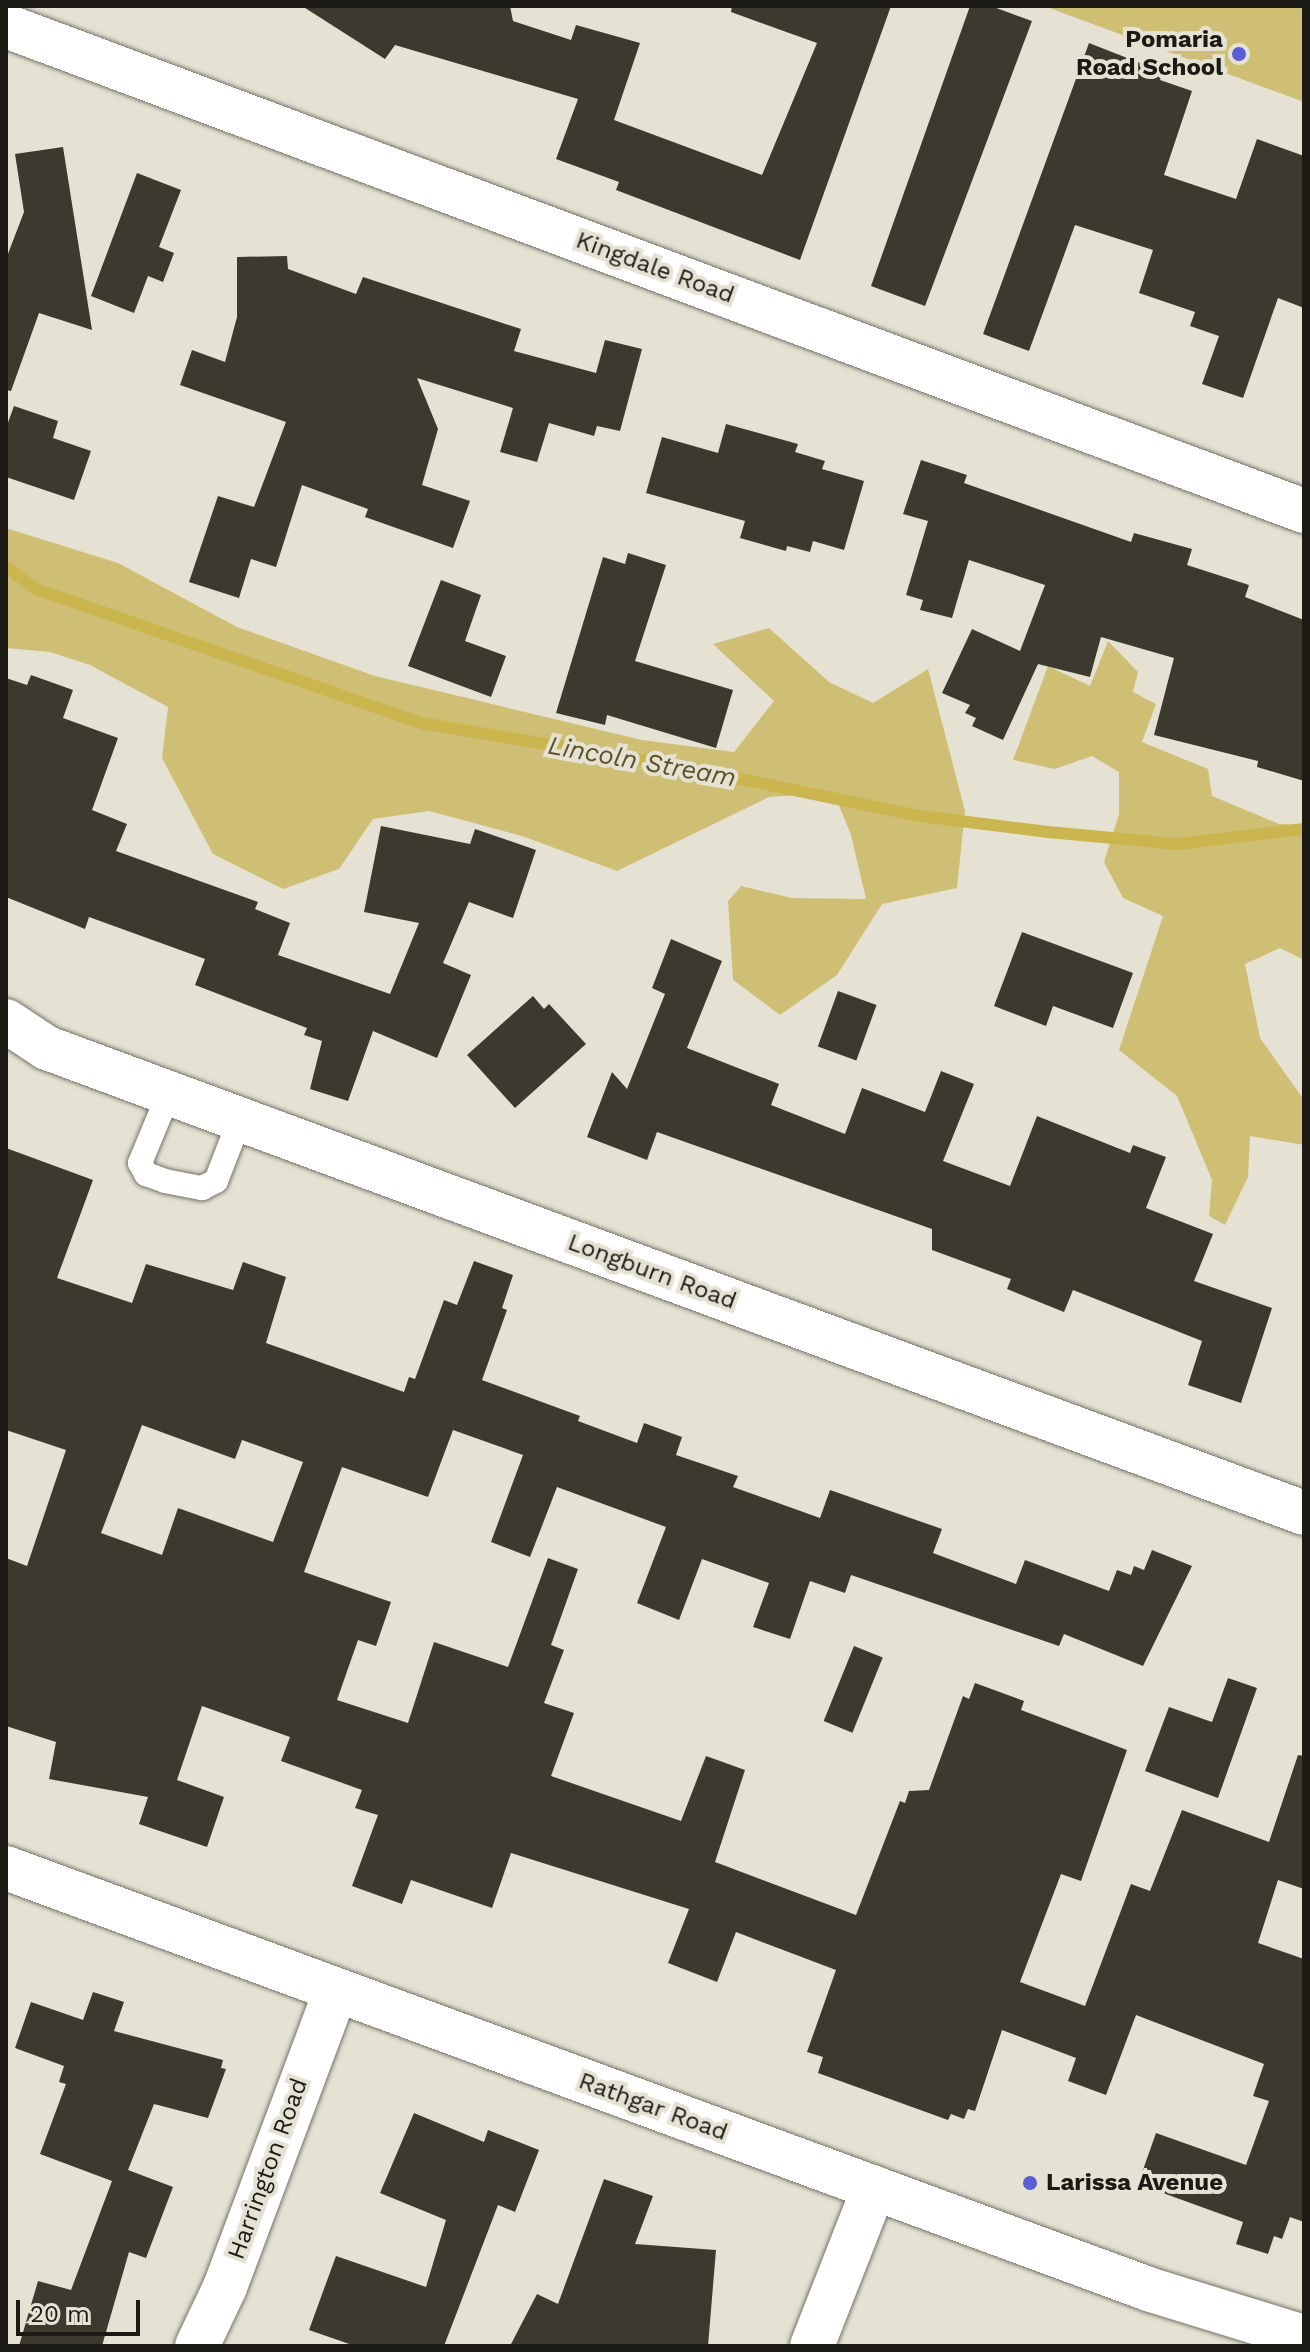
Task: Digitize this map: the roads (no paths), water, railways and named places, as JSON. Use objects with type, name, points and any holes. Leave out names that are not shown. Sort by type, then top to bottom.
[{"type":"street","name":"Kingdale Road","points":[[6,26],[1304,511]]},
{"type":"street","name":"Longburn Road","points":[[6,1021],[47,1048],[1304,1513]]},
{"type":"street","name":"Rathgar Road","points":[[6,1868],[1151,2290],[1304,2337]]},
{"type":"street","name":"Harrington Road","points":[[197,2346],[225,2287],[336,1990]]},
{"type":"street","points":[[812,2346],[874,2188]]},
{"type":"lane","points":[[169,1093],[140,1163],[146,1174],[202,1188],[216,1181],[240,1119]]},
{"type":"waterway","name":"Lincoln Stream","points":[[6,567],[36,589],[421,723],[683,767],[920,816],[1048,832],[1178,844],[1304,829]]},
{"type":"place","name":"Pomaria Road School","points":[[1239,54]]},
{"type":"place","name":"Larissa Avenue","points":[[1030,2183]]}]
